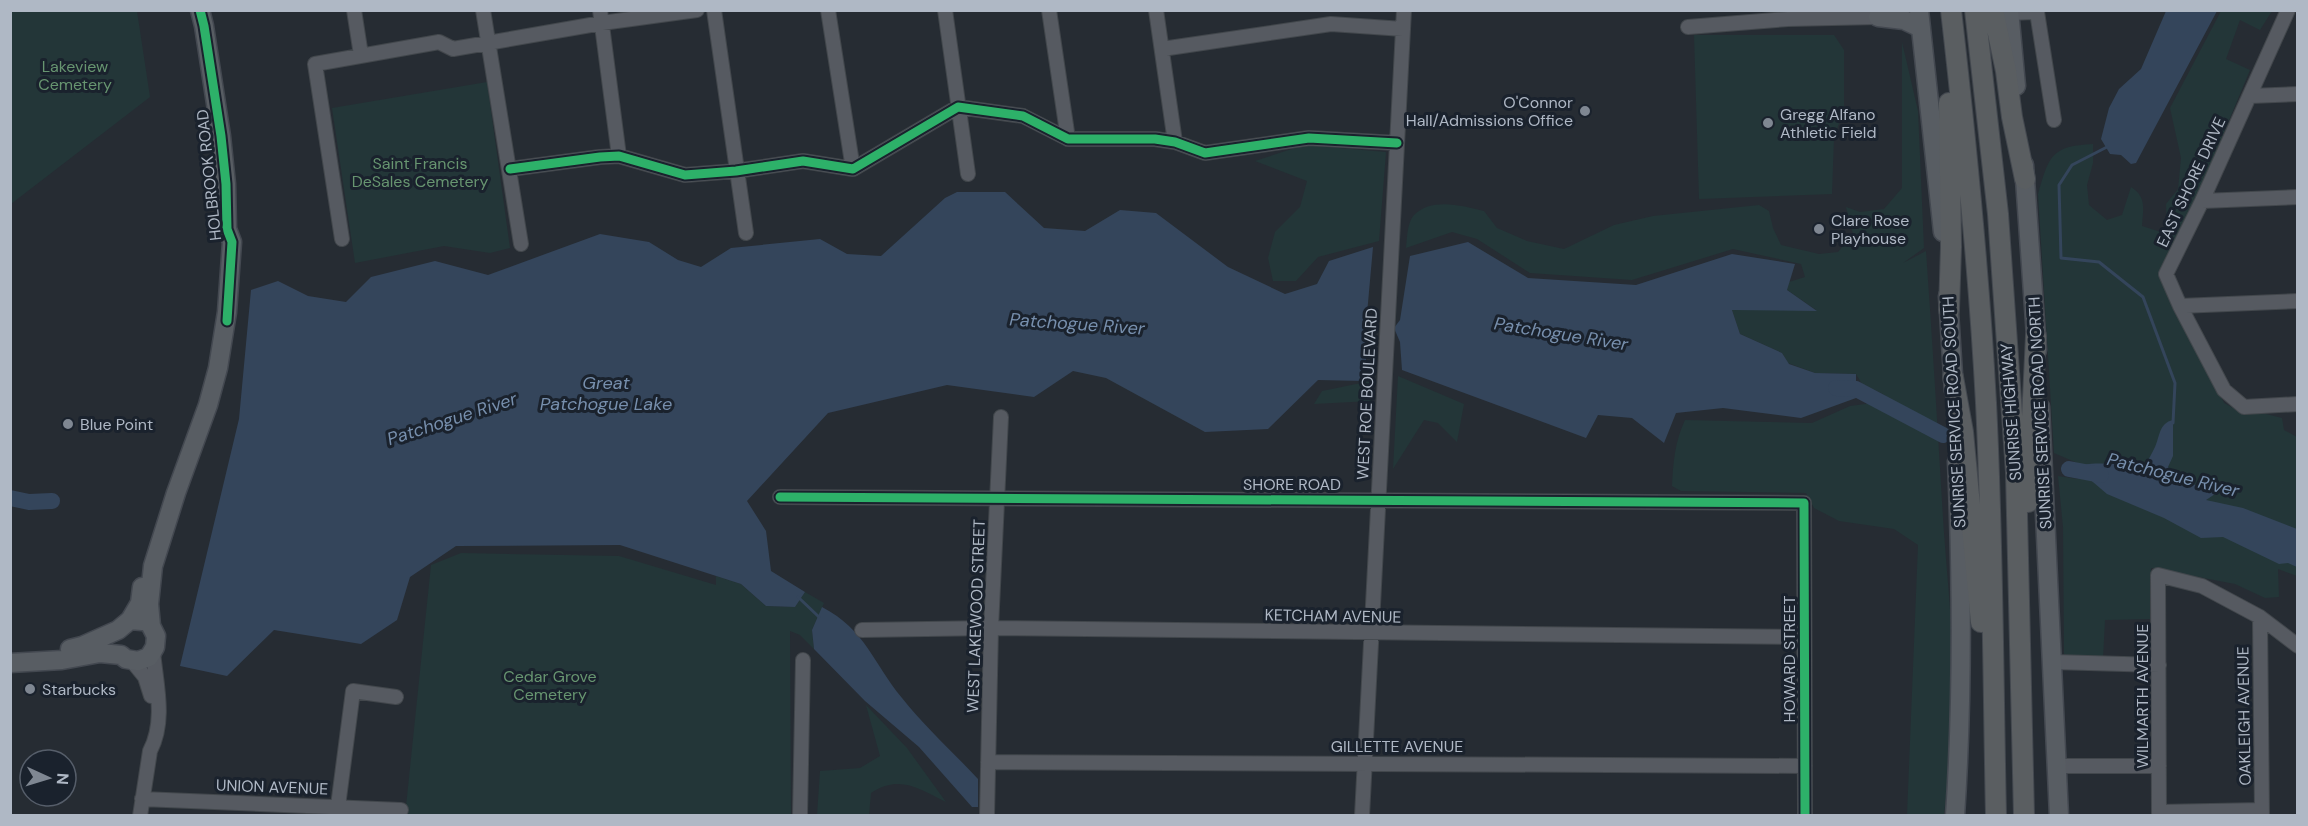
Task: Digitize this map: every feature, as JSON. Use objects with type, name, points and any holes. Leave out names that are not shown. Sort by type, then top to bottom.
[{"type":"highway","points":[[1949,10],[1952,247],[1949,310]]},
{"type":"highway","name":"SUNRISE HIGHWAY","points":[[1949,10],[1970,194],[1986,403],[1992,544],[1996,816]]},
{"type":"highway","name":"SUNRISE HIGHWAY","points":[[1976,10],[1998,214],[2016,472],[2018,639],[2024,816]]},
{"type":"highway","points":[[2004,11],[2006,71],[2012,117],[2025,179]]},
{"type":"highway","points":[[2018,639],[2027,522],[2036,336]]},
{"type":"highway","points":[[1953,377],[1963,432],[1982,637],[1994,720]]},
{"type":"main road","points":[[1878,17],[1897,10]]},
{"type":"main road","name":"HOLBROOK ROAD","points":[[153,652],[156,642],[151,626],[149,604],[153,566],[176,493],[208,405],[226,321],[232,255],[232,242],[227,229],[226,184],[221,136],[203,16]]},
{"type":"main road","points":[[1878,17],[1909,21],[1920,19]]},
{"type":"main road","name":"SUNRISE SERVICE ROAD SOUTH","points":[[1920,19],[1941,213],[1953,377],[1962,624],[1961,727],[1955,816]]},
{"type":"main road","name":"SUNRISE SERVICE ROAD NORTH","points":[[2025,179],[2036,336],[2059,816]]},
{"type":"main road","name":"HOLBROOK ROAD","points":[[124,625],[140,603],[148,555],[206,374],[217,313],[222,242],[227,229]]},
{"type":"main road","points":[[37,660],[82,646],[124,625],[144,621],[151,626]]},
{"type":"main road","points":[[124,625],[115,641],[127,658]]},
{"type":"main road","points":[[10,663],[62,660],[100,653],[144,660],[153,652]]},
{"type":"street","points":[[354,10],[361,55]]},
{"type":"street","points":[[483,10],[521,244]]},
{"type":"street","points":[[342,239],[315,64],[439,42],[453,49],[601,17],[697,10]]},
{"type":"street","points":[[714,10],[746,233]]},
{"type":"street","points":[[828,10],[853,169]]},
{"type":"street","points":[[945,10],[968,174]]},
{"type":"street","points":[[1049,10],[1068,139]]},
{"type":"street","points":[[1156,10],[1174,142]]},
{"type":"street","name":"WEST ROE BOULEVARD","points":[[1362,816],[1404,10]]},
{"type":"street","name":"EAST SHORE DRIVE","points":[[2289,10],[2202,201],[2166,274],[2224,390],[2244,407],[2298,404]]},
{"type":"street","points":[[2004,11],[2037,12],[2054,120]]},
{"type":"street","points":[[601,17],[619,156]]},
{"type":"street","points":[[1688,27],[1788,19],[1878,17]]},
{"type":"street","points":[[1162,49],[1331,24],[1403,28]]},
{"type":"street","points":[[2250,96],[2298,94]]},
{"type":"street","points":[[510,169],[619,156],[685,176],[803,161],[853,169],[958,107],[1023,116],[1068,139],[1155,139],[1174,142],[1205,153],[1309,138],[1397,142]]},
{"type":"street","points":[[2202,201],[2298,197]]},
{"type":"street","points":[[2180,306],[2298,301]]},
{"type":"street","name":"WEST LAKEWOOD STREET","points":[[987,816],[991,628],[1001,417]]},
{"type":"street","name":"SHORE ROAD","points":[[780,497],[1804,503]]},
{"type":"street","name":"HOWARD STREET","points":[[1804,503],[1805,816]]},
{"type":"street","name":"WILMARTH AVENUE","points":[[2159,814],[2158,576],[2202,586],[2260,617]]},
{"type":"street","points":[[2260,617],[2298,646]]},
{"type":"street","name":"OAKLEIGH AVENUE","points":[[2260,617],[2262,813]]},
{"type":"street","name":"KETCHAM AVENUE","points":[[862,630],[991,628],[1804,637]]},
{"type":"street","points":[[140,816],[159,704],[153,652]]},
{"type":"street","points":[[127,658],[145,677],[150,692],[147,742],[150,751]]},
{"type":"street","points":[[800,816],[803,660]]},
{"type":"street","points":[[2053,662],[2158,665]]},
{"type":"street","points":[[338,806],[354,691],[396,697]]},
{"type":"street","name":"GILLETTE AVENUE","points":[[988,762],[1365,762],[1805,766]]},
{"type":"street","points":[[2057,766],[2159,766]]},
{"type":"street","name":"UNION AVENUE","points":[[142,799],[401,810]]},
{"type":"street","points":[[2159,814],[2262,813]]},
{"type":"green space","name":"Lakeview Cemetery","points":[[11,10],[137,11],[150,97],[11,204]]},
{"type":"green space","points":[[2221,11],[2272,11],[2260,30],[2240,20],[2226,59],[2250,70],[2203,183],[2161,269],[2224,403],[2243,413],[2254,411],[2282,418],[2284,430],[2297,437],[2297,576],[2278,569],[2279,597],[2265,598],[2235,584],[2151,568],[2150,619],[2105,620],[2103,659],[2073,658],[2064,654],[2063,527],[2058,476],[2078,479],[2082,465],[2054,453],[2038,194],[2045,170],[2054,156],[2068,147],[2093,144],[2093,163],[2087,185],[2089,205],[2107,220],[2122,215],[2131,187],[2142,199],[2142,226],[2167,234],[2166,204],[2178,189],[2181,158],[2170,108]]},
{"type":"green space","name":"Gregg Alfano Athletic Field","points":[[1694,35],[1834,35],[1844,50],[1844,108],[1834,138],[1832,194],[1699,199]]},
{"type":"green space","points":[[1902,42],[1918,111],[1924,248],[1903,263],[1926,251],[1952,635],[1952,713],[1944,815],[1907,815],[1918,545],[1894,529],[1839,521],[1814,508],[1806,493],[1681,491],[1672,486],[1675,452],[1685,420],[1812,423],[1850,406],[1873,403],[1906,424],[1937,432],[1881,393],[1862,384],[1856,374],[1815,373],[1788,363],[1782,353],[1740,334],[1732,310],[1816,310],[1787,290],[1789,282],[1805,277],[1801,264],[1733,249],[1632,280],[1530,273],[1477,239],[1452,232],[1406,248],[1412,218],[1421,209],[1430,206],[1448,204],[1484,211],[1497,228],[1527,241],[1564,249],[1614,225],[1653,216],[1759,205],[1769,211],[1773,228],[1781,245],[1819,254],[1838,252],[1853,234],[1846,207],[1860,212],[1884,209],[1902,188]]},
{"type":"green space","name":"Saint Francis DeSales Cemetery","points":[[487,82],[510,248],[490,253],[444,246],[355,263],[332,108]]},
{"type":"green space","points":[[1304,145],[1386,152],[1379,241],[1318,257],[1296,281],[1273,281],[1268,258],[1275,232],[1300,207],[1307,181],[1255,161]]},
{"type":"green space","points":[[1398,376],[1464,404],[1457,442],[1438,423],[1424,420],[1393,469]]},
{"type":"green space","points":[[1371,381],[1371,401],[1314,404],[1322,391]]},
{"type":"green space","name":"Cedar Grove Cemetery","points":[[461,553],[619,556],[716,585],[716,576],[741,584],[766,606],[795,607],[805,592],[824,603],[812,630],[814,649],[800,635],[790,631],[791,815],[405,816],[431,565]]},
{"type":"green space","points":[[866,705],[907,748],[946,802],[918,788],[900,784],[881,787],[871,793],[869,815],[817,815],[820,771],[860,768],[880,756]]},
{"type":"water","points":[[2166,11],[2217,11],[2136,163],[2131,164],[2121,155],[2110,154],[2101,139],[2109,108],[2119,89],[2141,69]]},
{"type":"water","name":"Great Patchogue Lake","points":[[957,192],[1005,192],[1044,228],[1085,231],[1120,210],[1156,213],[1228,267],[1285,294],[1317,284],[1329,261],[1373,247],[1367,314],[1377,328],[1367,339],[1365,381],[1318,380],[1268,429],[1205,432],[1106,378],[1073,371],[1034,397],[947,385],[828,413],[747,501],[766,531],[771,571],[805,592],[795,607],[766,606],[741,584],[620,545],[456,546],[410,577],[397,620],[361,644],[274,630],[227,676],[180,666],[239,419],[251,290],[278,281],[308,296],[346,302],[371,277],[435,261],[488,275],[600,234],[649,242],[678,260],[701,267],[731,248],[820,239],[847,254],[881,256],[945,198]]},
{"type":"water","points":[[1468,242],[1528,278],[1636,285],[1732,254],[1795,264],[1787,290],[1817,311],[1732,310],[1740,334],[1782,353],[1789,364],[1815,373],[1856,374],[1856,398],[1801,418],[1723,408],[1676,413],[1664,443],[1632,418],[1598,415],[1586,438],[1402,370],[1400,342],[1394,328],[1400,320],[1410,256]]},
{"type":"water","points":[[2173,420],[2173,456],[2168,467],[2175,480],[2208,488],[2226,483],[2224,488],[2206,500],[2243,508],[2297,529],[2297,567],[2288,563],[2279,564],[2223,537],[2201,538],[2164,518],[2107,494],[2080,471],[2082,465],[2090,464],[2145,465],[2162,427]]},
{"type":"water","points":[[822,607],[837,616],[859,637],[911,709],[978,779],[978,807],[972,807],[919,747],[865,701],[814,649],[812,630]]},
{"type":"waterway","points":[[2107,147],[2072,165],[2059,185],[2061,258],[2099,262],[2143,297],[2175,383],[2173,423]]},
{"type":"waterway","name":"Patchogue River","points":[[1836,388],[1856,389],[1943,435]]},
{"type":"waterway","name":"Patchogue River","points":[[2069,469],[2101,475]]},
{"type":"waterway","name":"Patchogue River","points":[[10,498],[29,502],[52,501]]},
{"type":"waterway","points":[[798,597],[819,617]]},
{"type":"cycle path","points":[[200,10],[221,136],[226,184],[227,229],[232,242],[227,321]]},
{"type":"cycle path","points":[[510,169],[619,156],[685,175],[736,171],[803,161],[853,169],[958,107],[1023,116],[1068,139],[1155,139],[1175,142],[1205,153],[1309,138],[1397,143]]},
{"type":"cycle path","points":[[780,497],[1804,503],[1805,816]]},
{"type":"place","name":"O'Connor Hall/Admissions Office","points":[[1585,111]]},
{"type":"place","name":"Gregg Alfano Athletic Field","points":[[1768,123]]},
{"type":"place","name":"Clare Rose Playhouse","points":[[1819,229]]},
{"type":"place","name":"Blue Point","points":[[68,424]]},
{"type":"place","name":"Starbucks","points":[[30,689]]}]
